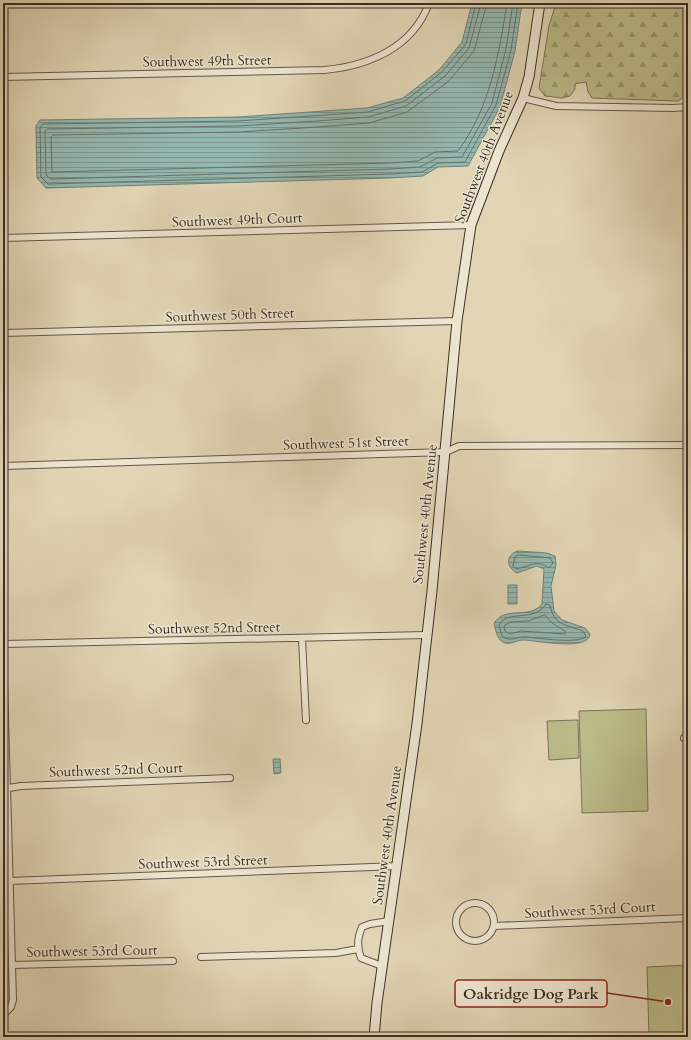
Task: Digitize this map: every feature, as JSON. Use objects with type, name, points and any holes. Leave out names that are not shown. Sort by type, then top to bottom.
[{"type":"street","name":"Southwest 49th Street","points":[[3,77],[324,70],[346,68],[364,63],[380,56],[404,41],[417,25],[429,3]]},
{"type":"street","name":"Southwest 40th Avenue","points":[[374,1037],[382,966],[398,866],[417,724],[446,452],[457,320],[472,225],[499,151],[522,98],[529,77],[540,3]]},
{"type":"street","points":[[522,98],[556,106],[673,108],[688,106]]},
{"type":"street","points":[[673,108],[688,111]]},
{"type":"street","name":"Southwest 49th Court","points":[[3,238],[472,225]]},
{"type":"street","name":"Southwest 50th Street","points":[[3,333],[457,320]]},
{"type":"street","name":"Southwest 51st Street","points":[[3,466],[446,452],[459,446],[688,445]]},
{"type":"street","name":"Southwest 52nd Street","points":[[3,646],[426,635]]},
{"type":"street","points":[[302,638],[306,720]]},
{"type":"street","points":[[3,646],[4,789],[13,1000],[12,1007],[3,1015]]},
{"type":"street","name":"Southwest 52nd Court","points":[[4,789],[21,786],[230,778]]},
{"type":"street","name":"Southwest 53rd Street","points":[[9,881],[398,866]]},
{"type":"street","points":[[468,904],[480,904],[490,910],[494,920],[494,926],[486,937],[474,941],[462,935],[458,930],[457,917],[459,912],[468,904]]},
{"type":"street","name":"Southwest 53rd Court","points":[[494,926],[688,918]]},
{"type":"street","points":[[382,966],[361,958],[358,949],[358,937],[362,928],[370,924],[389,921]]},
{"type":"street","points":[[201,957],[336,953],[358,949]]},
{"type":"street","name":"Southwest 53rd Court","points":[[12,965],[173,961]]},
{"type":"green space","points":[[556,3],[688,3],[688,89],[685,88],[685,96],[678,101],[592,98],[588,92],[586,82],[575,84],[575,89],[570,96],[562,98],[545,96],[539,88],[549,26]]},
{"type":"green space","points":[[646,709],[648,811],[582,813],[579,711]]},
{"type":"green space","points":[[578,720],[579,758],[549,760],[547,721]]},
{"type":"green space","points":[[688,965],[688,1037],[649,1037],[647,967]]},
{"type":"water","points":[[472,3],[522,3],[515,51],[500,107],[468,166],[438,167],[423,176],[390,178],[46,188],[37,178],[36,126],[40,120],[238,117],[367,108],[403,98],[439,70],[462,42]]},
{"type":"water","points":[[518,551],[547,553],[555,556],[556,565],[551,586],[554,611],[562,620],[585,628],[590,634],[587,639],[581,643],[572,644],[523,640],[505,643],[500,640],[494,624],[498,618],[504,615],[531,611],[537,609],[542,604],[544,569],[537,566],[517,573],[511,568],[508,561],[511,555]]},
{"type":"water","points":[[508,585],[517,585],[517,604],[508,604]]},
{"type":"water","points":[[273,759],[280,759],[281,773],[274,774]]},
{"type":"place","name":"Oakridge Dog Park","points":[[668,1002]]}]
